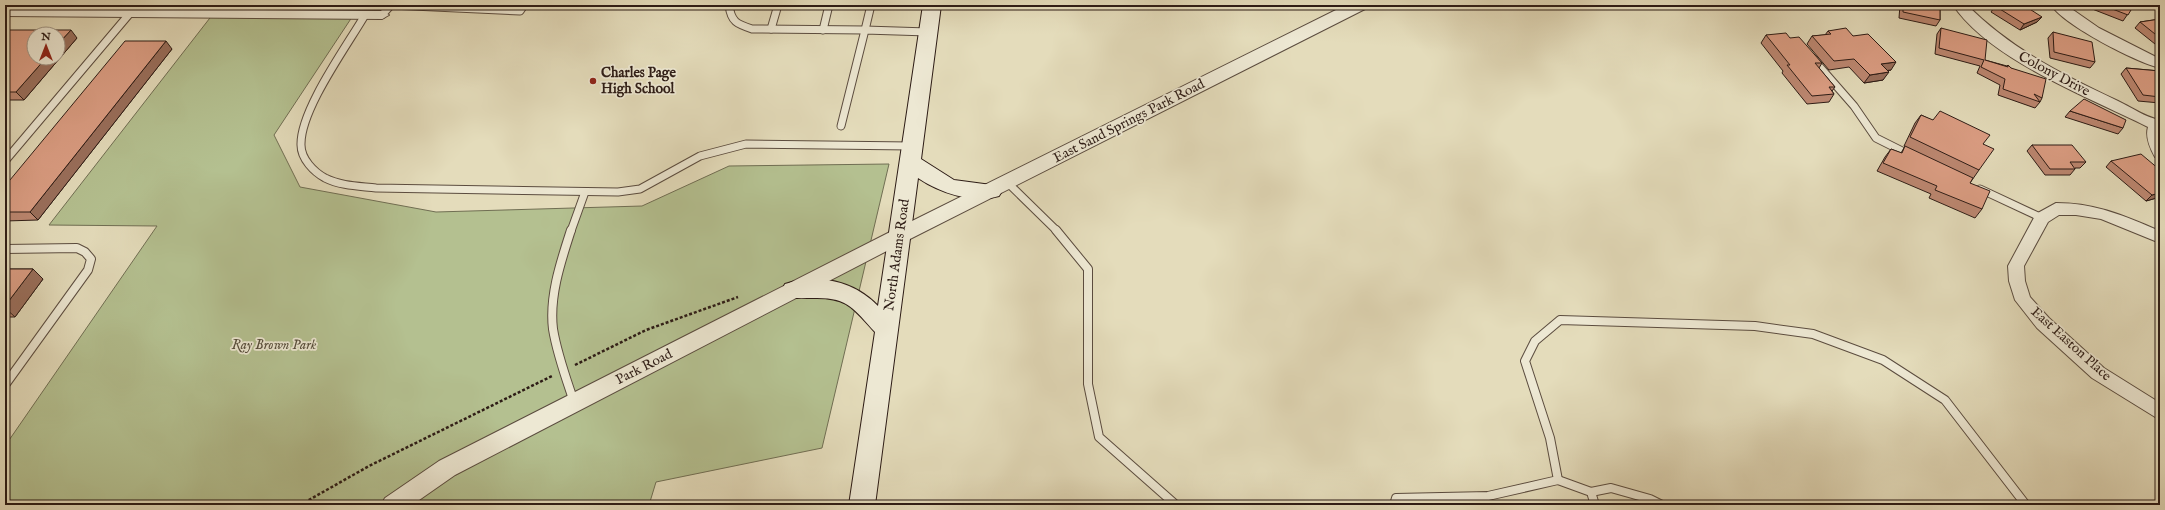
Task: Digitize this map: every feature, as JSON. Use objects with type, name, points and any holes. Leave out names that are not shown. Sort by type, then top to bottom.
[{"type":"main road","name":"North Adams Road","points":[[862,505],[910,153],[932,5]]},
{"type":"main road","points":[[910,153],[938,182],[947,186],[961,190],[1000,187]]},
{"type":"main road","points":[[793,290],[831,288],[850,294],[887,330]]},
{"type":"street","name":"East Sand Springs Park Road","points":[[899,236],[1000,187],[1358,5]]},
{"type":"street","name":"Colony Drive","points":[[1960,5],[1993,37],[2024,60],[2075,87],[2158,125]]},
{"type":"street","points":[[2058,5],[2071,18],[2098,35],[2160,64]]},
{"type":"street","points":[[5,12],[382,15]]},
{"type":"street","points":[[2158,125],[2153,134],[2160,153]]},
{"type":"street","points":[[2042,218],[2056,210],[2076,209],[2104,214],[2160,237]]},
{"type":"street","name":"East Easton Place","points":[[2042,218],[2016,266],[2017,281],[2023,300],[2043,322],[2098,373],[2160,412]]},
{"type":"street","name":"Park Road","points":[[393,505],[446,468],[899,236]]},
{"type":"lane","points":[[382,15],[391,5],[520,11],[524,5]]},
{"type":"lane","points":[[729,5],[730,16],[738,24],[752,29],[928,32]]},
{"type":"lane","points":[[771,29],[778,5]]},
{"type":"lane","points":[[823,30],[829,5]]},
{"type":"lane","points":[[841,126],[871,5]]},
{"type":"lane","points":[[5,161],[131,12]]},
{"type":"lane","points":[[365,15],[315,101],[303,127],[301,146],[308,166],[325,178],[341,184],[376,188],[618,192],[640,189],[700,156],[746,144],[910,153]]},
{"type":"lane","points":[[1808,53],[1854,106],[1876,138],[1916,158]]},
{"type":"lane","points":[[1972,185],[2042,218]]},
{"type":"lane","points":[[1000,187],[1063,237],[1088,269],[1088,384],[1099,437],[1176,505]]},
{"type":"lane","points":[[574,402],[556,345],[552,299],[567,244],[585,192]]},
{"type":"lane","points":[[5,248],[76,248],[85,252],[91,259],[88,270],[5,385]]},
{"type":"lane","points":[[1558,480],[1550,438],[1525,361],[1535,341],[1560,320],[1755,326],[1813,334],[1882,360],[1945,400],[2026,505]]},
{"type":"lane","points":[[1394,505],[1396,498],[1488,496],[1558,480],[1591,492],[1611,488],[1650,499],[1662,505]]},
{"type":"lane","points":[[1591,492],[1595,505]]},
{"type":"path","points":[[300,505],[364,469],[646,330],[743,295]]},
{"type":"green space","name":"Ray Brown Park","points":[[220,5],[360,5],[274,135],[300,187],[436,212],[642,206],[729,166],[889,164],[822,448],[656,482],[649,505],[5,505],[5,446],[157,226],[49,225]]},
{"type":"building","points":[[1903,5],[1940,5],[1940,20],[1903,12]]},
{"type":"building","points":[[2024,5],[2042,17],[2024,24],[1995,6]]},
{"type":"building","points":[[2102,5],[2134,5],[2128,15]]},
{"type":"building","points":[[2160,19],[2160,38],[2140,22]]},
{"type":"building","points":[[1846,28],[1853,36],[1868,34],[1896,62],[1881,64],[1889,72],[1870,75],[1854,59],[1834,61],[1812,36],[1831,34],[1828,31]]},
{"type":"building","points":[[1941,28],[1987,40],[1985,60],[2008,67],[2008,65],[2011,68],[2046,79],[2042,98],[2034,94],[2040,102],[2003,89],[2005,79],[1981,67],[1984,60],[1939,48]]},
{"type":"building","points":[[5,30],[26,30],[26,66],[39,66],[16,92],[5,92]]},
{"type":"building","points":[[66,30],[71,30],[66,35]]},
{"type":"building","points":[[2053,32],[2092,42],[2095,62],[2054,52]]},
{"type":"building","points":[[1786,33],[1790,38],[1799,37],[1822,63],[1815,63],[1835,87],[1829,87],[1834,94],[1812,96],[1787,65],[1790,65],[1766,35]]},
{"type":"building","points":[[125,41],[166,41],[30,212],[5,212],[5,186]]},
{"type":"building","points":[[2126,68],[2160,71],[2160,97],[2143,95]]},
{"type":"building","points":[[2084,99],[2126,120],[2123,128],[2070,111]]},
{"type":"building","points":[[1940,111],[1990,135],[1983,144],[1994,149],[1979,170],[1910,137],[1921,115],[1933,120]]},
{"type":"building","points":[[2032,145],[2072,145],[2086,162],[2070,162],[2075,169],[2050,169]]},
{"type":"building","points":[[1905,146],[1973,178],[1970,183],[1990,191],[1982,209],[1935,190],[1937,186],[1883,163],[1891,149],[1902,153]]},
{"type":"building","points":[[2141,154],[2160,170],[2160,193],[2152,195],[2111,161]]},
{"type":"building","points":[[5,269],[33,269],[5,306]]},
{"type":"place","name":"Charles Page High School","points":[[593,81]]}]
